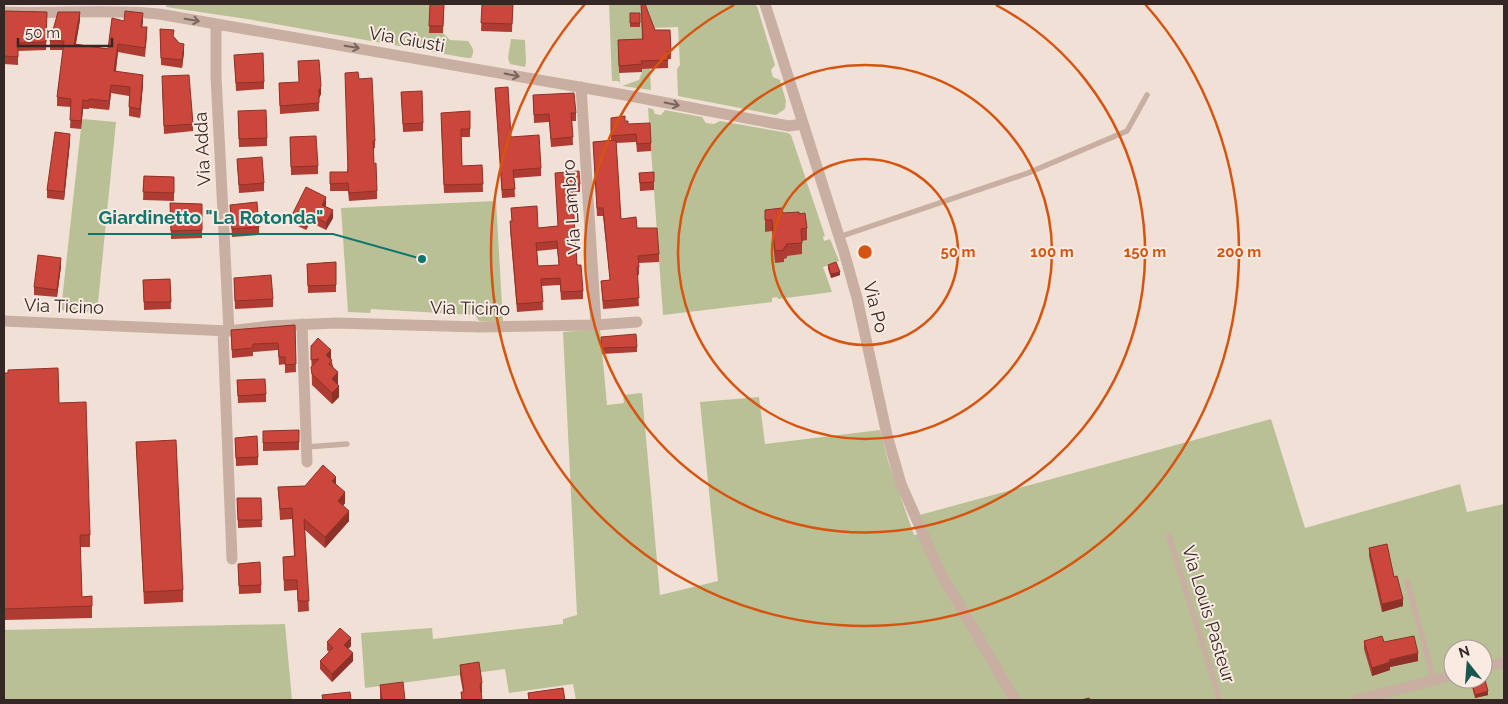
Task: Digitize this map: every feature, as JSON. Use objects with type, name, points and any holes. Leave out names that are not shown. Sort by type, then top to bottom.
[{"type":"street","name":"Via Po","points":[[765,4],[857,298],[887,435],[898,476],[939,570],[1015,700]]},
{"type":"street","name":"Via Giusti","points":[[4,12],[49,14],[129,11],[159,14],[581,87],[789,126],[803,124]]},
{"type":"street","name":"Via Adda","points":[[216,24],[216,76],[226,331],[232,559]]},
{"type":"street","name":"Via Lambro","points":[[581,87],[596,325]]},
{"type":"street","name":"Via Ticino","points":[[4,321],[226,331],[270,326],[336,323],[480,327],[596,325],[637,322]]},
{"type":"street","points":[[302,324],[307,462]]},
{"type":"street","points":[[1357,700],[1443,678]]},
{"type":"lane","points":[[839,237],[1028,172],[1127,131],[1146,94]]},
{"type":"lane","points":[[306,447],[347,444]]},
{"type":"lane","name":"Via Louis Pasteur","points":[[1169,536],[1220,700]]},
{"type":"lane","points":[[1408,581],[1434,680]]},
{"type":"green space","points":[[167,4],[430,4],[443,33],[450,40],[468,41],[473,53],[471,58],[467,58],[247,19],[166,7]]},
{"type":"green space","points":[[609,4],[753,4],[757,6],[775,65],[771,70],[773,77],[780,80],[786,101],[785,109],[776,115],[678,96],[677,69],[680,65],[678,27],[652,28],[642,21],[645,69],[650,69],[651,90],[622,86],[639,80],[642,72],[640,47],[618,48],[620,83],[612,81]]},
{"type":"green space","points":[[511,39],[525,40],[525,67],[510,64],[508,58]]},
{"type":"green space","points":[[648,108],[653,109],[655,114],[661,115],[665,110],[702,117],[706,123],[714,124],[720,121],[791,135],[825,236],[823,237],[824,241],[830,239],[839,261],[823,267],[832,292],[778,299],[777,297],[772,298],[772,302],[663,315]]},
{"type":"green space","points":[[82,119],[116,122],[97,313],[61,310]]},
{"type":"green space","points":[[496,201],[503,322],[479,321],[475,315],[371,309],[370,313],[348,312],[341,208]]},
{"type":"green space","points":[[600,329],[607,405],[624,403],[623,395],[642,393],[660,595],[718,581],[700,402],[759,397],[765,444],[880,430],[889,464],[914,535],[923,533],[916,516],[1271,419],[1305,528],[1460,484],[1467,512],[1504,504],[1504,700],[576,700],[573,684],[509,693],[505,669],[365,688],[361,633],[432,628],[433,639],[563,624],[563,619],[577,615],[563,332]]},
{"type":"green space","points":[[285,624],[292,700],[4,700],[4,630]]},
{"type":"building","points":[[430,4],[444,4],[443,26],[429,26]]},
{"type":"building","points":[[482,4],[513,4],[512,24],[481,23]]},
{"type":"building","points":[[641,4],[645,4],[655,30],[670,30],[671,51],[668,51],[668,60],[641,61],[642,64],[619,66],[618,40],[643,39]]},
{"type":"building","points":[[4,11],[47,12],[46,42],[18,43],[18,57],[4,56]]},
{"type":"building","points":[[125,11],[143,13],[141,27],[147,27],[145,48],[118,44],[114,71],[143,75],[140,109],[129,107],[130,87],[111,85],[109,101],[83,100],[81,121],[70,120],[71,99],[57,97],[64,41],[50,41],[58,12],[80,12],[74,44],[108,49],[112,18],[124,21]]},
{"type":"building","points":[[630,13],[640,13],[640,23],[630,23]]},
{"type":"building","points":[[160,29],[174,30],[173,36],[179,43],[184,44],[182,60],[161,58]]},
{"type":"building","points":[[263,53],[264,82],[236,83],[234,55]]},
{"type":"building","points":[[319,60],[321,86],[319,90],[319,103],[280,106],[279,83],[299,82],[298,61]]},
{"type":"building","points":[[358,72],[359,79],[372,78],[375,141],[373,141],[374,164],[376,163],[377,191],[349,193],[348,183],[330,184],[330,172],[348,172],[345,73]]},
{"type":"building","points":[[189,75],[193,124],[164,126],[162,76]]},
{"type":"building","points":[[508,87],[511,137],[539,135],[541,168],[513,170],[515,189],[502,190],[495,88]]},
{"type":"building","points":[[422,91],[423,123],[403,124],[401,92]]},
{"type":"building","points":[[574,93],[576,113],[571,113],[573,137],[551,139],[549,114],[534,115],[533,95]]},
{"type":"building","points":[[266,110],[267,138],[239,139],[238,111]]},
{"type":"building","points":[[470,111],[470,129],[461,129],[462,166],[482,165],[483,184],[444,185],[441,113]]},
{"type":"building","points":[[625,116],[625,121],[628,121],[628,124],[650,123],[651,143],[637,144],[636,134],[611,136],[611,118]]},
{"type":"building","points":[[55,132],[70,134],[64,192],[47,190]]},
{"type":"building","points":[[316,136],[318,166],[291,167],[290,137]]},
{"type":"building","points":[[616,140],[621,219],[636,217],[637,228],[657,228],[659,254],[638,256],[639,298],[603,301],[601,281],[610,280],[603,208],[597,208],[593,142]]},
{"type":"building","points":[[262,157],[264,183],[239,185],[237,159]]},
{"type":"building","points":[[579,171],[580,184],[572,185],[577,265],[581,265],[583,291],[561,292],[560,278],[541,279],[543,302],[517,304],[510,221],[512,221],[511,208],[537,206],[538,228],[558,226],[555,173]],"holes":[[[557,241],[559,265],[538,266],[536,243]]]},
{"type":"building","points":[[654,172],[654,182],[640,183],[639,173]]},
{"type":"building","points":[[144,176],[174,177],[174,193],[143,192]]},
{"type":"building","points":[[306,187],[326,197],[322,205],[333,210],[326,223],[310,214],[306,222],[292,215]]},
{"type":"building","points":[[257,202],[259,227],[232,229],[230,205]]},
{"type":"building","points":[[170,203],[202,204],[202,230],[171,231]]},
{"type":"building","points":[[782,208],[783,213],[805,213],[807,228],[801,229],[802,243],[786,244],[787,247],[784,247],[784,250],[775,251],[772,220],[765,220],[765,210]]},
{"type":"building","points":[[38,255],[61,258],[57,290],[34,287]]},
{"type":"building","points":[[336,262],[336,285],[308,286],[307,264]]},
{"type":"building","points":[[836,262],[840,272],[831,274],[828,265]]},
{"type":"building","points":[[271,275],[273,299],[235,301],[234,278]]},
{"type":"building","points":[[170,279],[171,302],[144,302],[143,280]]},
{"type":"building","points":[[295,325],[296,364],[285,365],[285,357],[279,357],[278,343],[253,344],[253,348],[232,350],[231,330]]},
{"type":"building","points":[[636,334],[637,347],[602,348],[601,337]]},
{"type":"building","points":[[318,338],[331,350],[326,355],[332,360],[329,364],[338,372],[332,379],[339,386],[332,393],[312,374],[311,367],[319,359],[311,360],[311,346]]},
{"type":"building","points":[[58,368],[59,403],[86,402],[90,535],[80,535],[82,597],[92,596],[92,606],[4,609],[4,373],[8,373],[8,370]]},
{"type":"building","points":[[265,379],[266,394],[238,396],[237,380]]},
{"type":"building","points":[[299,430],[299,442],[263,443],[263,431]]},
{"type":"building","points":[[257,436],[258,457],[236,458],[235,438]]},
{"type":"building","points":[[176,440],[183,590],[144,592],[136,442]]},
{"type":"building","points":[[323,465],[336,477],[332,481],[345,492],[338,501],[349,511],[325,537],[304,519],[309,601],[298,601],[297,580],[284,580],[283,557],[295,556],[292,508],[280,509],[278,487],[305,486]]},
{"type":"building","points":[[237,498],[261,498],[262,520],[238,520]]},
{"type":"building","points":[[1387,544],[1394,577],[1397,576],[1403,599],[1382,604],[1369,548]]},
{"type":"building","points":[[260,562],[261,585],[239,586],[238,564]]},
{"type":"building","points":[[340,628],[351,638],[344,645],[353,653],[332,674],[320,661],[333,648],[327,642]]},
{"type":"building","points":[[1382,636],[1384,642],[1414,636],[1418,653],[1389,660],[1390,662],[1372,668],[1364,641]]},
{"type":"building","points":[[479,662],[482,700],[462,700],[461,692],[464,692],[460,665]]},
{"type":"building","points":[[403,682],[405,700],[382,700],[380,685]]},
{"type":"building","points":[[563,688],[565,700],[529,700],[528,693]]},
{"type":"building","points":[[1474,689],[1487,689],[1488,691],[1475,695]]},
{"type":"building","points":[[350,692],[351,700],[323,700],[322,695]]},
{"type":"place","name":"Giardinetto \"La Rotonda\"","points":[[422,259]]}]
